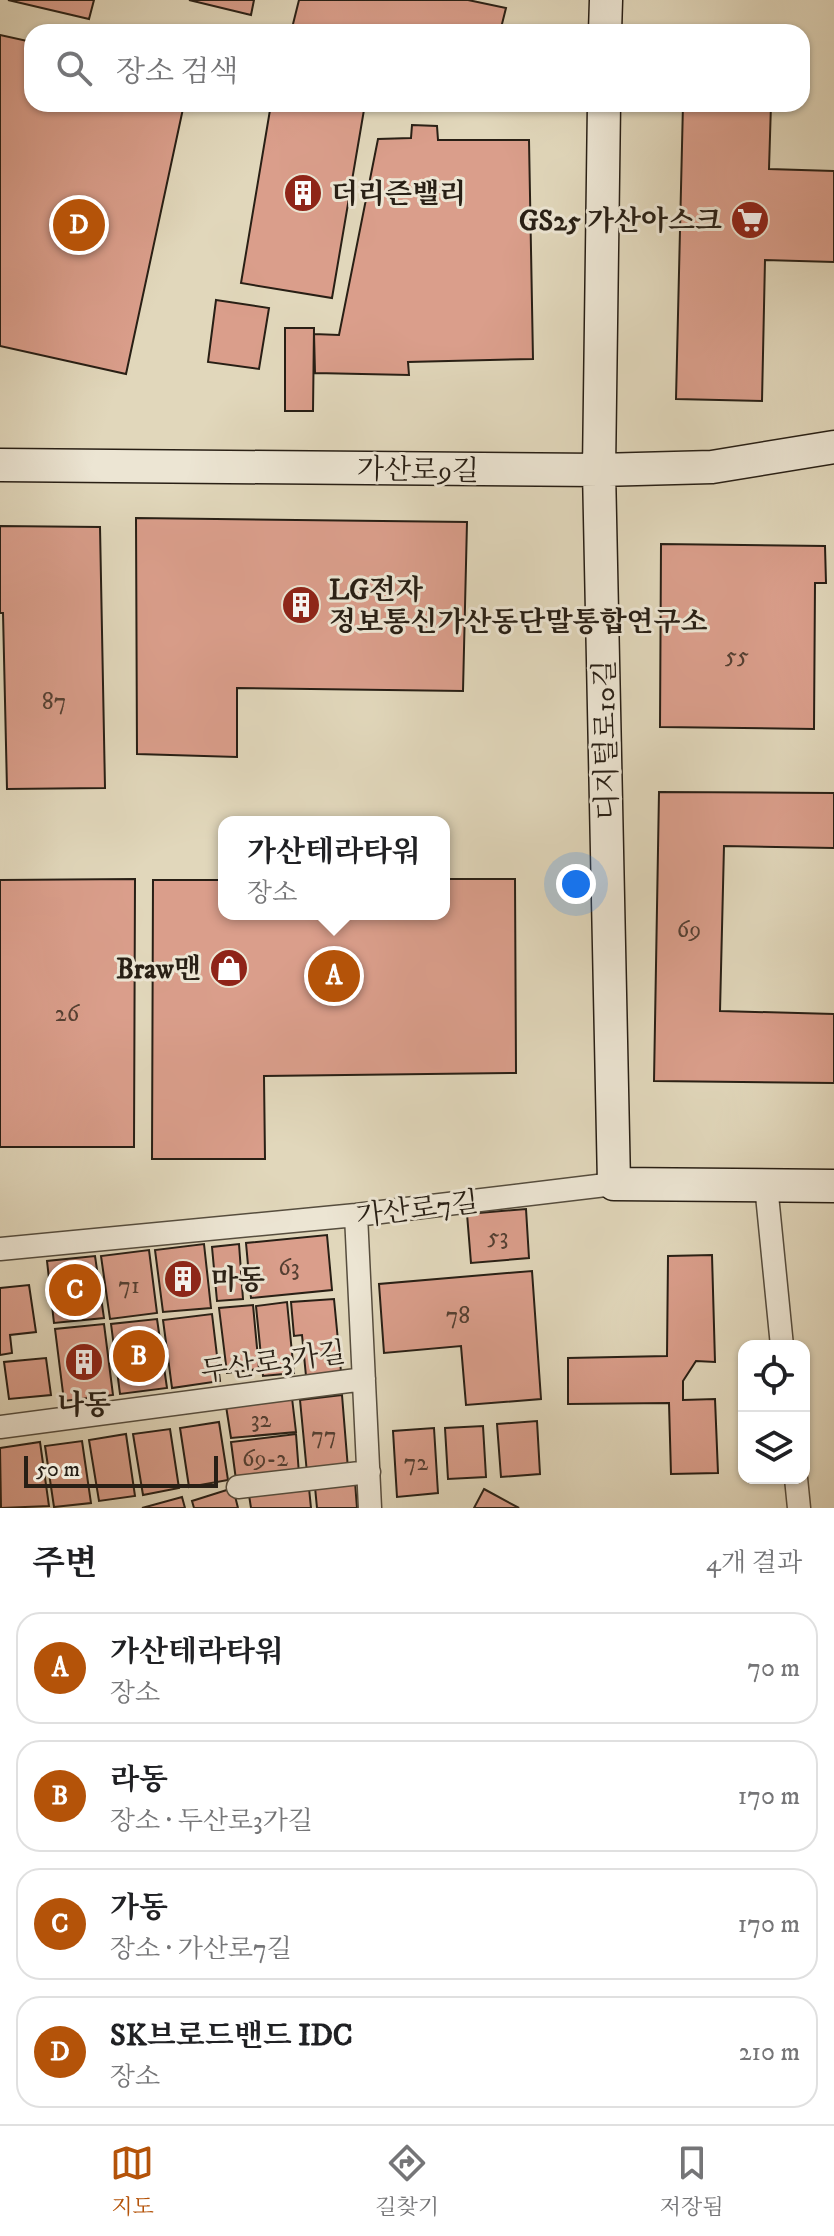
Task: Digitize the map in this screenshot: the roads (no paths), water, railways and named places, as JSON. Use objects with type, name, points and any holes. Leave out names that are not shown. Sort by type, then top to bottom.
[{"type":"street","points":[[605,24],[606,0]]},
{"type":"street","name":"디지털로10길","points":[[604,112],[599,470],[614,1184]]},
{"type":"street","name":"가산로9길","points":[[0,465],[599,470],[712,467],[834,447]]},
{"type":"street","name":"가산로7길","points":[[0,1249],[356,1215],[614,1184],[834,1186]]},
{"type":"street","points":[[766,1185],[781,1340]]},
{"type":"street","points":[[356,1215],[370,1508]]},
{"type":"street","name":"두산로3가길","points":[[0,1427],[364,1379]]},
{"type":"street","points":[[238,1487],[369,1472]]},
{"type":"street","points":[[797,1484],[799,1508]]},
{"type":"place","name":"더리즌밸리","points":[[303,193]]},
{"type":"place","name":"GS25 가산아스크","points":[[750,220]]},
{"type":"place","name":"SK브로드밴드 IDC","points":[[79,225]]},
{"type":"place","name":"LG전자 정보통신가산동단말통합연구소","points":[[301,605]]},
{"type":"place","name":"Braw맨","points":[[229,968]]},
{"type":"place","name":"가산테라타워","points":[[334,976]]},
{"type":"place","name":"마동","points":[[183,1279]]},
{"type":"place","name":"가동","points":[[75,1290]]},
{"type":"place","name":"라동","points":[[139,1356]]},
{"type":"place","name":"나동","points":[[84,1362]]}]
